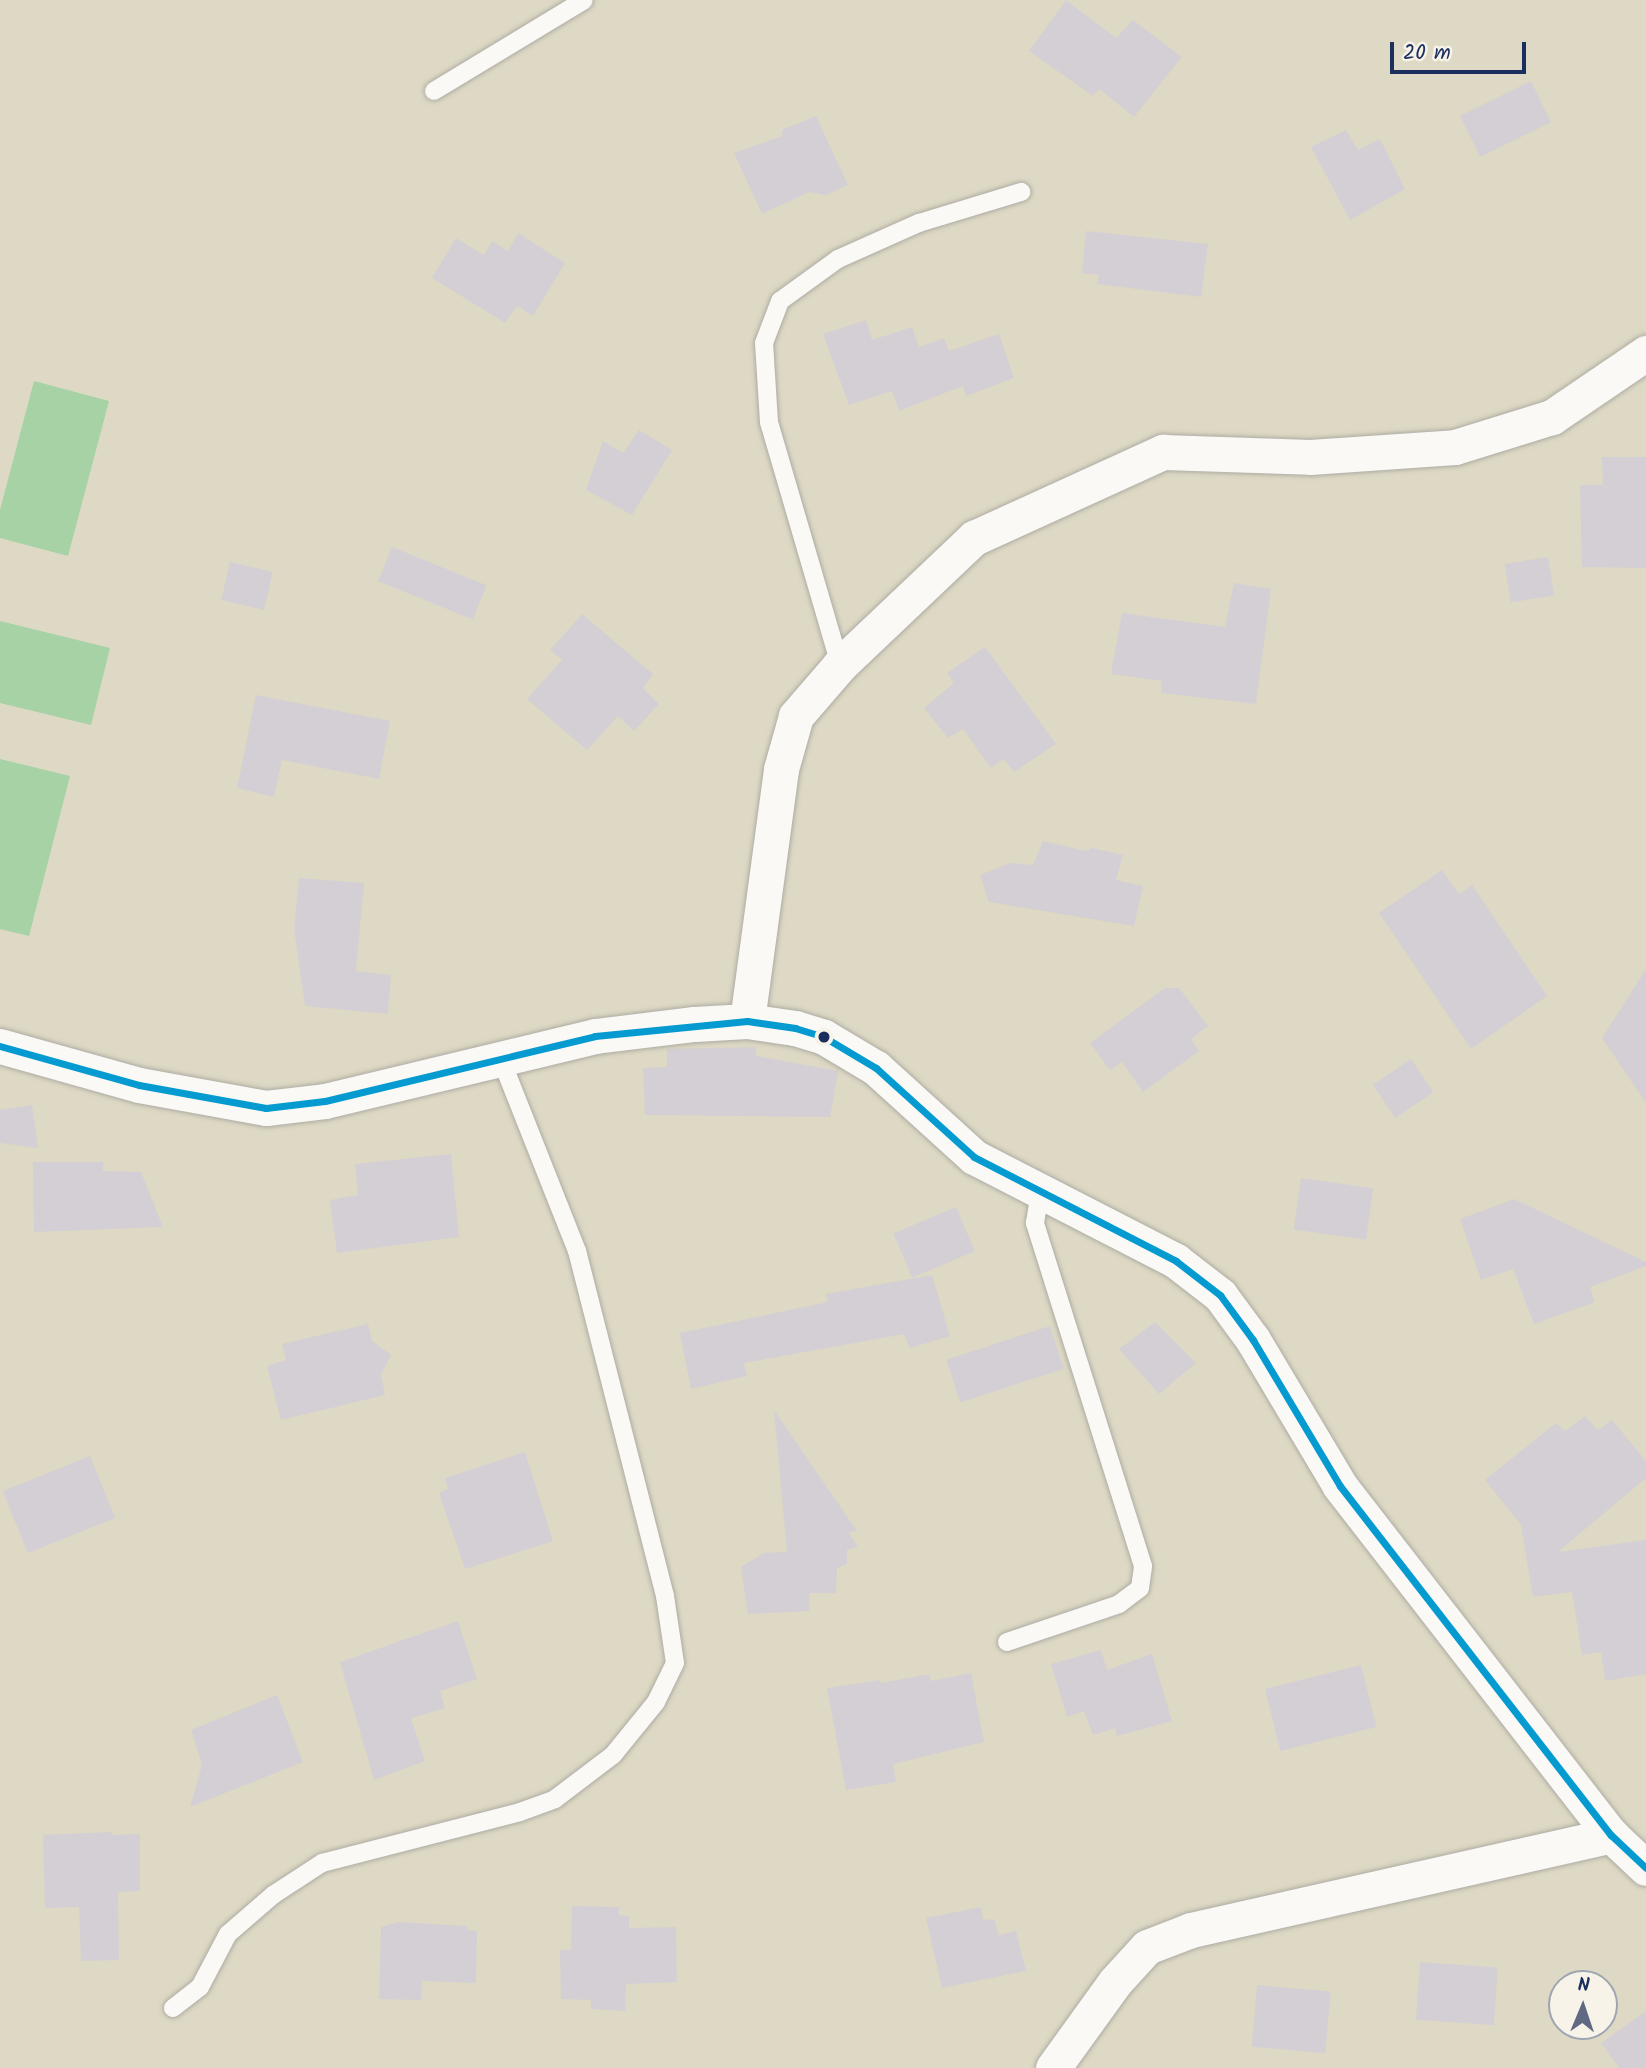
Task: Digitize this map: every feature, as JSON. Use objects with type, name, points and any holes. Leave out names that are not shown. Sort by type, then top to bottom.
[{"type":"street","points":[[747,1021],[781,769],[796,716],[840,665],[974,538],[1163,452],[1310,457],[1455,447],[1552,417],[1646,353]]},
{"type":"street","points":[[0,1046],[139,1085],[266,1108],[325,1101],[595,1037],[694,1024],[747,1021],[794,1028],[824,1037],[876,1068],[974,1157],[1176,1262],[1220,1295],[1253,1340],[1340,1486],[1611,1835],[1646,1868]]},
{"type":"street","points":[[1053,2068],[1115,1982],[1147,1947],[1191,1930],[1611,1835]]},
{"type":"lane","points":[[434,91],[584,0]]},
{"type":"lane","points":[[840,665],[769,422],[764,343],[780,301],[838,259],[919,223],[1021,192]]},
{"type":"lane","points":[[173,2008],[200,1987],[228,1934],[273,1895],[322,1863],[520,1812],[555,1799],[613,1755],[656,1702],[676,1663],[664,1597],[577,1251],[501,1059]]},
{"type":"lane","points":[[1007,1642],[1119,1604],[1140,1588],[1143,1566],[1035,1223],[1040,1193]]},
{"type":"green space","points":[[34,381],[109,401],[68,556],[0,538],[0,510]]},
{"type":"green space","points":[[0,621],[110,648],[91,725],[0,703]]},
{"type":"green space","points":[[0,759],[70,776],[29,936],[0,929]]},
{"type":"building","points":[[1066,0],[1116,38],[1133,20],[1182,57],[1134,117],[1099,89],[1093,96],[1029,51]]},
{"type":"building","points":[[1531,81],[1551,122],[1480,157],[1460,116]]},
{"type":"building","points":[[816,116],[848,185],[826,195],[809,192],[762,214],[734,153],[782,136],[782,130]]},
{"type":"building","points":[[1346,130],[1358,150],[1380,139],[1405,189],[1350,220],[1311,147]]},
{"type":"building","points":[[1086,231],[1208,244],[1201,297],[1097,284],[1099,275],[1082,273]]},
{"type":"building","points":[[518,233],[565,263],[533,316],[517,306],[505,323],[432,278],[456,238],[484,255],[492,241],[508,251]]},
{"type":"building","points":[[866,320],[872,340],[912,327],[919,347],[944,338],[949,351],[999,334],[1014,378],[966,396],[963,386],[899,411],[892,391],[849,405],[823,334]]},
{"type":"building","points":[[639,430],[672,450],[632,515],[586,490],[603,441],[623,453]]},
{"type":"building","points":[[1602,457],[1646,457],[1646,568],[1582,567],[1580,485],[1603,485]]},
{"type":"building","points":[[392,547],[487,585],[473,620],[378,581]]},
{"type":"building","points":[[1548,557],[1554,596],[1511,602],[1505,564]]},
{"type":"building","points":[[230,562],[273,572],[264,610],[221,600]]},
{"type":"building","points":[[1234,583],[1271,589],[1256,704],[1161,693],[1162,681],[1111,674],[1122,613],[1225,627]]},
{"type":"building","points":[[582,614],[653,674],[643,688],[659,704],[634,731],[618,716],[587,750],[527,699],[562,660],[550,650]]},
{"type":"building","points":[[985,647],[1056,744],[1014,772],[1004,759],[991,768],[963,729],[948,738],[924,708],[954,683],[947,673]]},
{"type":"building","points":[[256,695],[390,721],[379,779],[282,760],[274,797],[237,788]]},
{"type":"building","points":[[1043,841],[1086,851],[1092,848],[1123,855],[1116,880],[1143,886],[1134,926],[989,902],[980,875],[1010,863],[1033,865]]},
{"type":"building","points":[[1442,870],[1459,894],[1472,885],[1547,996],[1471,1049],[1379,913]]},
{"type":"building","points":[[299,878],[364,883],[356,971],[391,975],[388,1014],[305,1006],[294,929]]},
{"type":"building","points":[[1646,969],[1646,1103],[1602,1038]]},
{"type":"building","points":[[1165,988],[1179,988],[1208,1026],[1191,1039],[1199,1051],[1143,1092],[1122,1062],[1110,1070],[1090,1043]]},
{"type":"building","points":[[756,1047],[756,1056],[838,1071],[830,1117],[645,1115],[643,1068],[667,1067],[667,1049]]},
{"type":"building","points":[[1411,1059],[1433,1092],[1395,1118],[1373,1085]]},
{"type":"building","points":[[32,1105],[38,1148],[0,1143],[0,1110]]},
{"type":"building","points":[[451,1154],[459,1237],[337,1253],[330,1200],[358,1195],[355,1164]]},
{"type":"building","points":[[33,1162],[103,1162],[103,1171],[141,1172],[163,1227],[34,1232]]},
{"type":"building","points":[[1301,1178],[1373,1188],[1366,1240],[1294,1229]]},
{"type":"building","points":[[1514,1199],[1646,1262],[1646,1266],[1590,1287],[1595,1302],[1534,1324],[1513,1269],[1481,1280],[1460,1219]]},
{"type":"building","points":[[956,1207],[975,1251],[912,1278],[893,1234]]},
{"type":"building","points":[[932,1275],[950,1336],[910,1348],[904,1334],[744,1363],[747,1376],[691,1389],[680,1333],[828,1302],[826,1294]]},
{"type":"building","points":[[1155,1322],[1196,1363],[1159,1394],[1119,1349]]},
{"type":"building","points":[[368,1324],[372,1341],[391,1355],[381,1374],[385,1395],[281,1420],[267,1366],[286,1360],[282,1344]]},
{"type":"building","points":[[1050,1326],[1064,1369],[960,1402],[946,1360]]},
{"type":"building","points":[[774,1410],[857,1531],[848,1532],[858,1547],[847,1550],[847,1564],[837,1568],[836,1593],[810,1593],[809,1611],[748,1614],[741,1567],[764,1553],[787,1552]]},
{"type":"building","points":[[1585,1416],[1598,1430],[1612,1420],[1646,1461],[1646,1478],[1558,1552],[1646,1540],[1646,1674],[1605,1681],[1601,1652],[1582,1655],[1572,1592],[1533,1597],[1521,1525],[1485,1480],[1556,1423],[1565,1431]]},
{"type":"building","points":[[525,1452],[553,1541],[465,1569],[439,1493],[448,1489],[445,1478]]},
{"type":"building","points":[[90,1456],[115,1518],[28,1553],[3,1491]]},
{"type":"building","points":[[458,1621],[477,1679],[440,1691],[445,1708],[411,1718],[425,1761],[374,1780],[340,1662]]},
{"type":"building","points":[[1101,1650],[1107,1670],[1152,1654],[1172,1721],[1117,1736],[1115,1728],[1093,1735],[1084,1711],[1067,1717],[1051,1664]]},
{"type":"building","points":[[1361,1665],[1376,1727],[1280,1751],[1265,1689]]},
{"type":"building","points":[[971,1673],[984,1742],[893,1764],[896,1782],[846,1790],[827,1688],[880,1680],[881,1683],[929,1674],[931,1681]]},
{"type":"building","points":[[277,1695],[303,1762],[190,1807],[202,1765],[191,1730]]},
{"type":"building","points":[[112,1832],[112,1835],[140,1834],[140,1891],[118,1892],[119,1960],[81,1961],[79,1907],[45,1908],[43,1835]]},
{"type":"building","points":[[572,1906],[619,1907],[619,1915],[629,1916],[629,1928],[676,1927],[677,1982],[626,1984],[625,2011],[591,2009],[591,2000],[561,1999],[560,1950],[571,1950]]},
{"type":"building","points":[[981,1907],[983,1920],[994,1919],[999,1935],[1016,1931],[1026,1971],[942,1988],[926,1918]]},
{"type":"building","points":[[398,1922],[467,1926],[467,1930],[477,1931],[476,1983],[422,1981],[421,2000],[379,1999],[381,1927]]},
{"type":"building","points":[[1420,1962],[1498,1967],[1494,2025],[1416,2020]]},
{"type":"building","points":[[1257,1985],[1331,1991],[1325,2053],[1252,2047]]},
{"type":"building","points":[[1646,2011],[1646,2068],[1619,2068],[1601,2043],[1605,2040],[1618,2040],[1618,2031]]},
{"type":"transit line","points":[[0,1046],[139,1085],[266,1108],[325,1101],[595,1036],[747,1021],[795,1028],[824,1037],[876,1068],[974,1157],[1176,1261],[1220,1295],[1253,1340],[1340,1486],[1611,1835],[1646,1868]]}]
